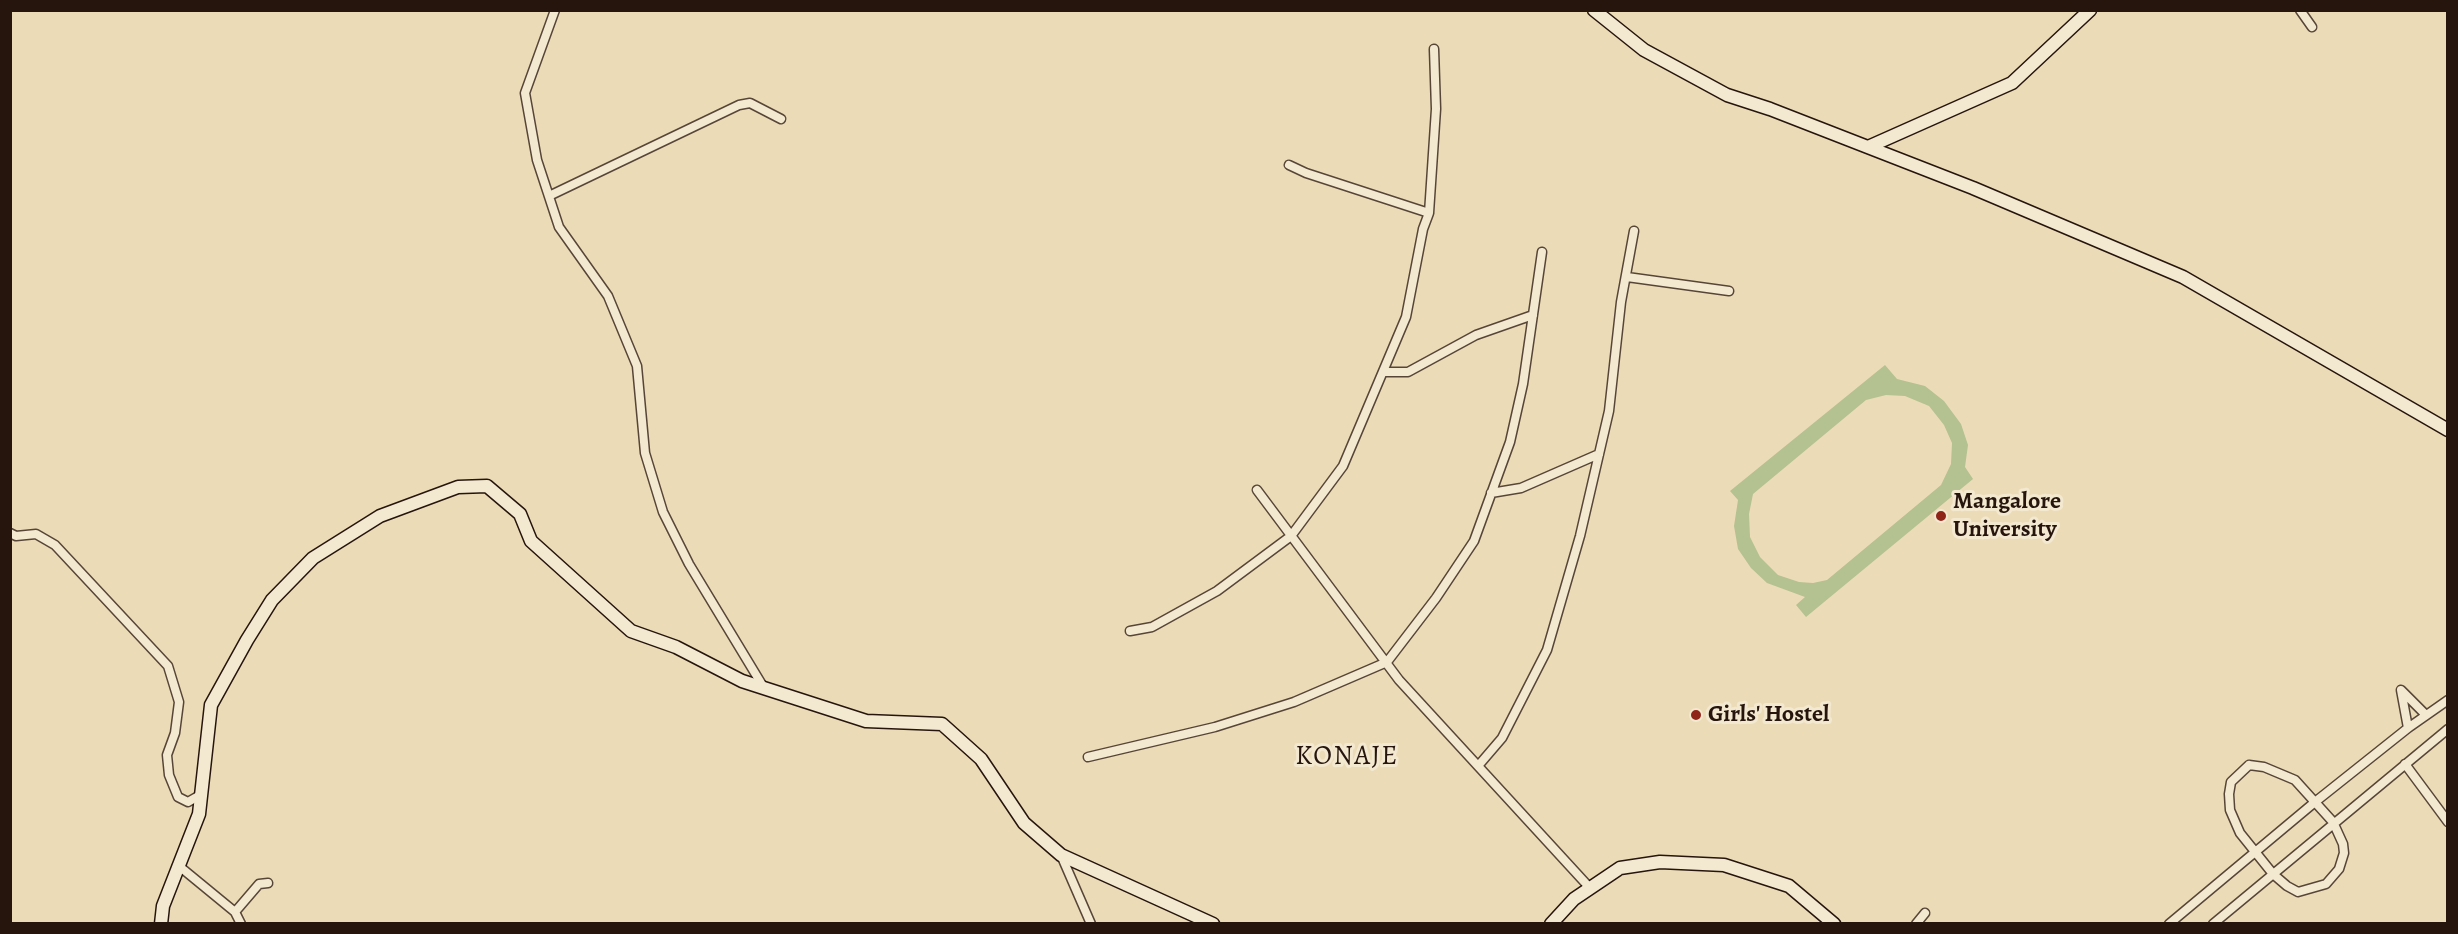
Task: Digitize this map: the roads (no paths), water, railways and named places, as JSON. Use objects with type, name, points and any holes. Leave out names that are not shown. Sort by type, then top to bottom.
[{"type":"main road","points":[[1594,10],[1644,50],[1727,95],[1770,109],[1973,188],[2183,277],[2448,430]]},
{"type":"main road","points":[[1868,147],[2012,82],[2090,10]]},
{"type":"main road","points":[[161,924],[163,906],[199,814],[211,705],[272,600],[314,558],[380,516],[458,487],[487,486],[520,514],[531,541],[631,631],[676,647],[741,681],[866,721],[942,724],[981,759],[1024,823],[1061,855],[1213,924]]},
{"type":"main road","points":[[1558,922],[1574,899],[1620,868],[1660,862],[1724,865],[1789,886],[1834,924]]},
{"type":"street","points":[[545,10],[554,14],[525,93],[537,160],[559,227],[608,296],[637,366],[645,453],[663,512],[689,564],[764,688]]},
{"type":"street","points":[[2300,10],[2312,27]]},
{"type":"street","points":[[1130,631],[1152,627],[1217,591],[1291,536],[1343,466],[1406,317],[1423,229],[1429,213],[1436,109],[1434,49]]},
{"type":"street","points":[[549,196],[739,105],[750,104],[781,119]]},
{"type":"street","points":[[1289,165],[1306,173],[1429,213]]},
{"type":"street","points":[[1478,766],[1502,738],[1547,650],[1580,536],[1609,411],[1621,302],[1634,231]]},
{"type":"street","points":[[1088,757],[1215,727],[1294,702],[1387,662],[1436,598],[1474,541],[1510,442],[1523,384],[1542,252]]},
{"type":"street","points":[[1627,277],[1729,291]]},
{"type":"street","points":[[1383,372],[1408,372],[1476,335],[1533,315]]},
{"type":"street","points":[[1491,493],[1521,488],[1599,454]]},
{"type":"street","points":[[1257,490],[1399,680],[1590,888]]},
{"type":"street","points":[[10,533],[16,536],[36,534],[55,545],[168,666],[179,702],[175,733],[167,755],[169,775],[178,796],[188,802],[202,794]]},
{"type":"street","points":[[2408,728],[2401,690],[2426,715]]},
{"type":"street","points":[[2169,924],[2315,802],[2408,728],[2447,702]]},
{"type":"street","points":[[2213,924],[2333,822],[2448,729]]},
{"type":"street","points":[[2405,764],[2448,822]]},
{"type":"street","points":[[2249,765],[2283,774],[2302,785],[2315,802],[2333,822],[2343,844],[2344,853],[2339,869],[2326,884],[2298,892],[2273,874],[2240,832],[2230,810],[2231,782],[2240,771],[2249,765]]},
{"type":"street","points":[[1061,855],[1090,924]]},
{"type":"street","points":[[179,866],[235,912],[241,924]]},
{"type":"street","points":[[235,912],[259,884],[268,883]]},
{"type":"street","points":[[1916,924],[1925,914]]},
{"type":"place","name":"Mangalore University","points":[[1941,516]]},
{"type":"place","name":"Girls' Hostel","points":[[1696,715]]},
{"type":"district","name":"KONAJE","points":[[1347,757]]}]
